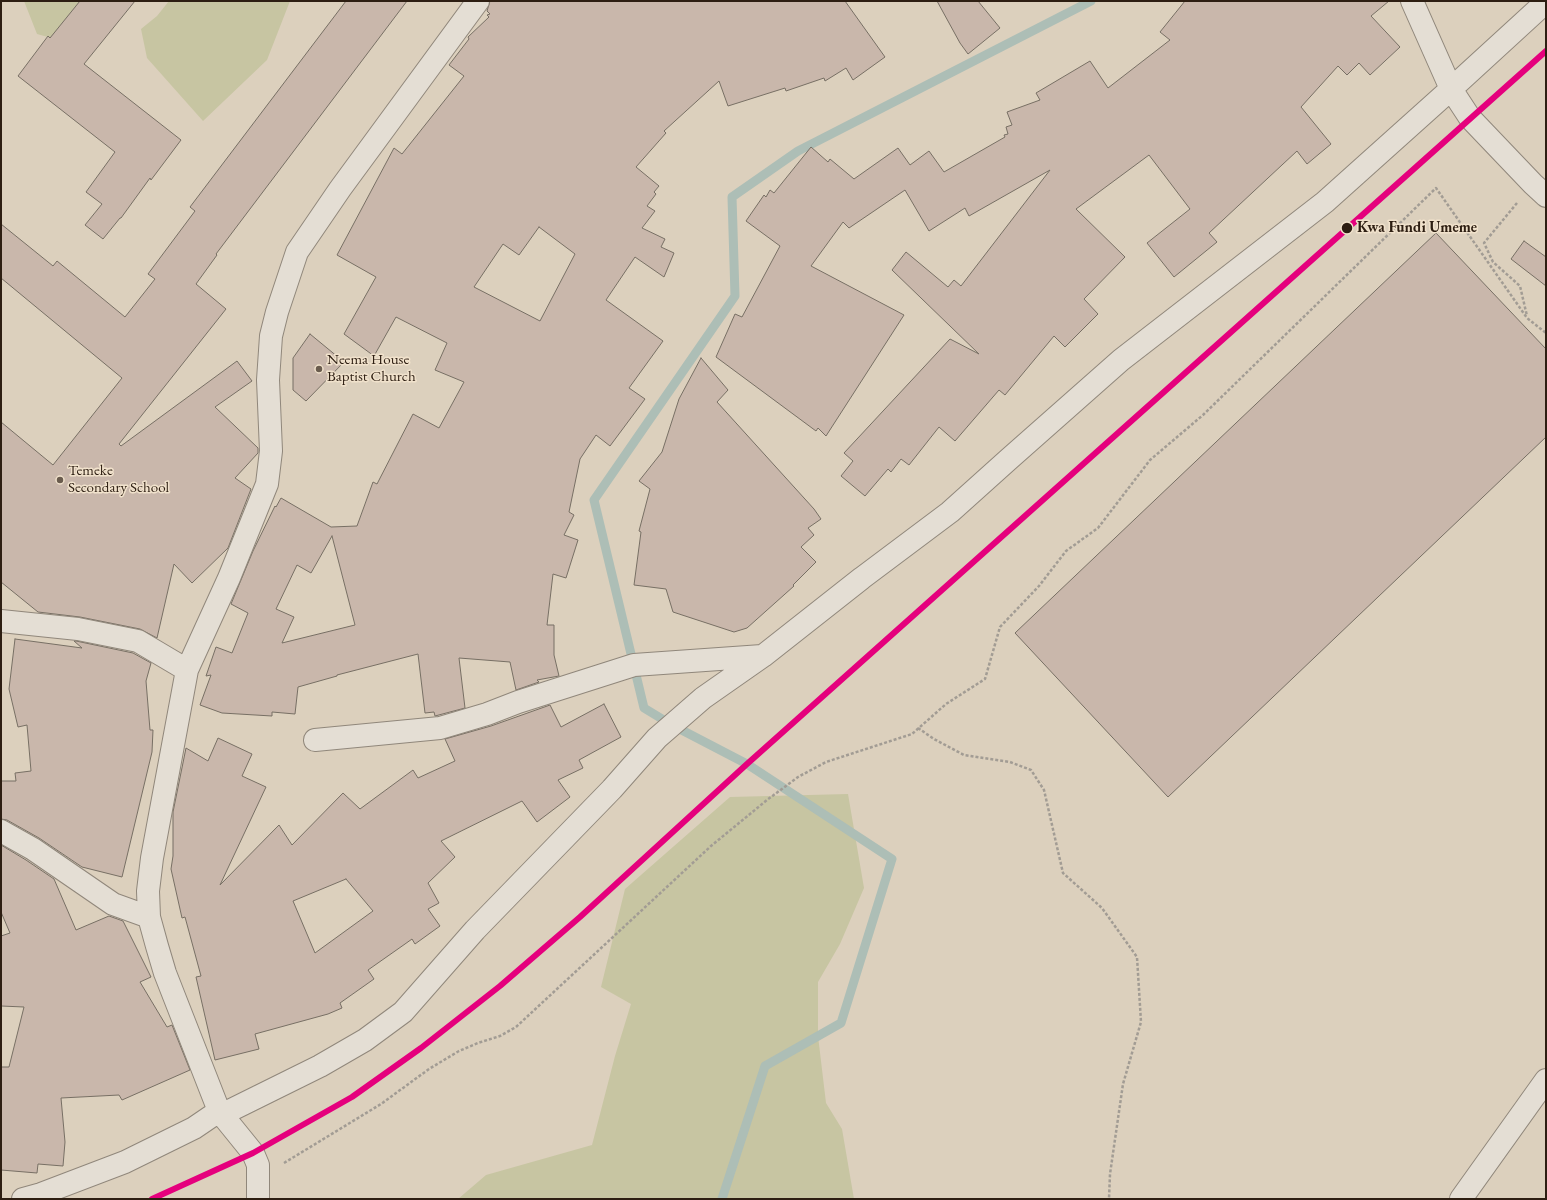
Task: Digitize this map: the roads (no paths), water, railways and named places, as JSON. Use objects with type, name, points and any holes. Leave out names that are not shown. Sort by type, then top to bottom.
[{"type":"street","points":[[258,1190],[258,1165],[253,1153],[220,1113],[165,973],[149,917],[148,891],[152,858],[187,670],[229,578],[267,484],[271,451],[268,380],[271,336],[277,312],[297,252],[340,189],[478,1]]},
{"type":"street","points":[[1412,1],[1451,89],[1470,118],[1539,190]]},
{"type":"street","points":[[23,1199],[41,1194],[125,1162],[194,1128],[220,1113],[320,1066],[365,1040],[403,1012],[475,930],[612,789],[657,738],[703,698],[763,656],[862,578],[950,512],[1121,360],[1325,202],[1546,2]]},
{"type":"street","points":[[1,621],[78,629],[138,641],[187,670]]},
{"type":"street","points":[[315,740],[440,728],[487,714],[518,702],[634,665],[763,656]]},
{"type":"street","points":[[1,831],[33,849],[113,904],[149,917]]},
{"type":"street","points":[[1461,1199],[1546,1080]]},
{"type":"waterway","points":[[722,1199],[765,1066],[841,1023],[892,859],[747,764],[672,725],[644,708],[594,500],[735,296],[732,197],[798,151],[1091,1]]},
{"type":"place","name":"Kwa Fundi Umeme","points":[[1347,228]]},
{"type":"place","name":"Neema House Baptist Church","points":[[319,369]]},
{"type":"place","name":"Temeke Secondary School","points":[[60,480]]}]
